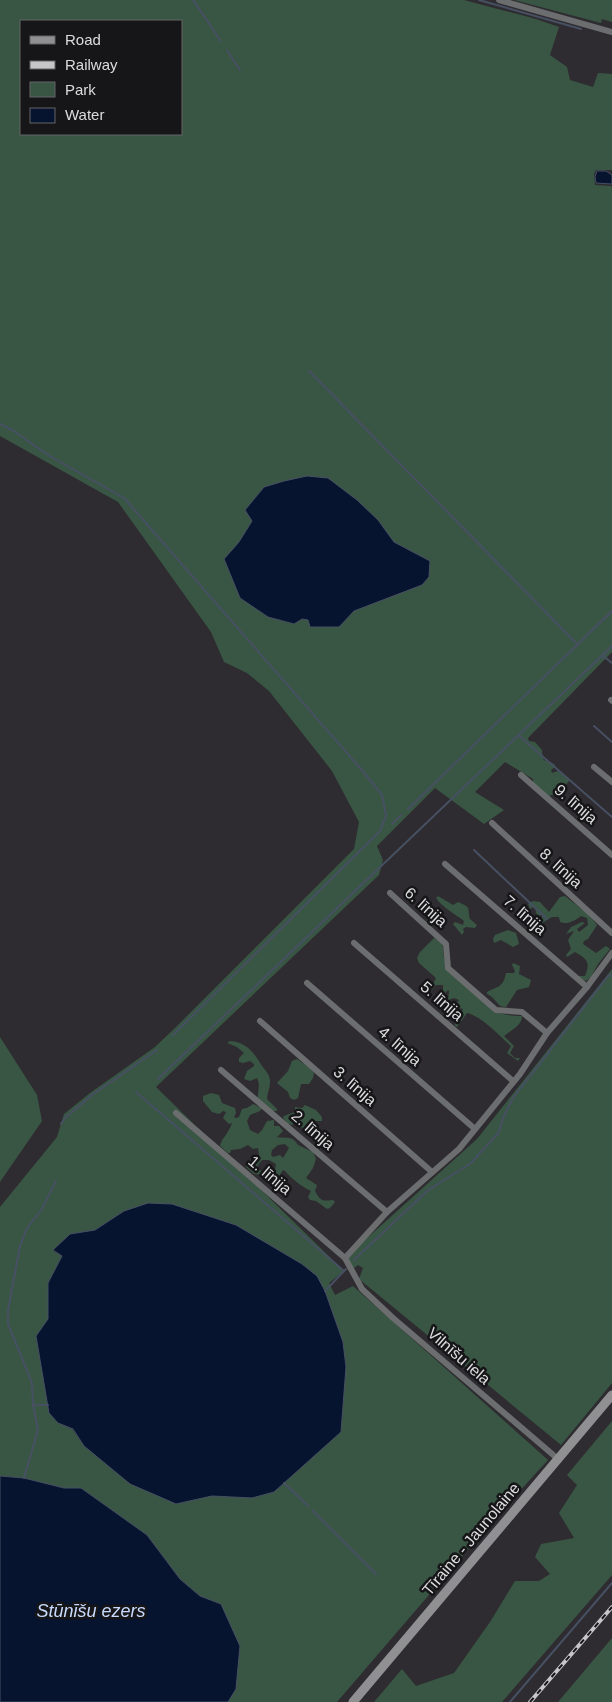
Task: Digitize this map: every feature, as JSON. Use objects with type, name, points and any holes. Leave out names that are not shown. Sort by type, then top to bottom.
[{"type":"main road","name":"Tīraine - Jaunolaine","points":[[353,1702],[612,1395]]},
{"type":"street","points":[[499,0],[612,32]]},
{"type":"street","points":[[594,767],[612,782]]},
{"type":"street","name":"9. līnija","points":[[521,774],[612,855]]},
{"type":"street","name":"8. līnija","points":[[492,823],[612,933]]},
{"type":"street","name":"7. līnija","points":[[446,864],[587,987]]},
{"type":"street","name":"6. līnija","points":[[390,893],[446,944],[448,968],[496,1010],[522,1012],[547,1033]]},
{"type":"street","name":"5. līnija","points":[[354,943],[513,1081]]},
{"type":"street","points":[[346,1258],[387,1212],[459,1149],[520,1074],[547,1033],[587,987],[612,953]]},
{"type":"street","name":"4. līnija","points":[[307,983],[475,1129]]},
{"type":"street","name":"3. līnija","points":[[260,1021],[432,1172]]},
{"type":"street","name":"2. līnija","points":[[221,1070],[387,1212]]},
{"type":"street","name":"1. līnija","points":[[176,1113],[346,1258]]},
{"type":"street","name":"Vilnīšu iela","points":[[346,1258],[362,1289],[386,1312],[558,1460]]},
{"type":"green space","points":[[0,0],[464,0],[559,27],[550,55],[567,67],[570,80],[593,87],[598,73],[612,74],[612,170],[596,170],[594,174],[595,185],[612,187],[612,652],[528,738],[529,741],[535,742],[542,750],[544,760],[555,765],[551,770],[552,773],[558,771],[569,778],[569,781],[560,792],[549,796],[533,783],[533,779],[505,762],[475,792],[504,810],[484,824],[435,788],[377,846],[383,860],[379,875],[156,1087],[344,1271],[329,1283],[335,1295],[353,1286],[548,1460],[495,1518],[337,1702],[228,1702],[236,1689],[221,1604],[200,1596],[180,1579],[147,1535],[81,1488],[64,1488],[24,1478],[0,1476],[0,1207],[57,1137],[64,1114],[155,1047],[176,1027],[354,849],[359,822],[332,771],[269,691],[247,673],[224,662],[211,632],[118,502],[0,436]],"holes":[[[378,520],[393,542],[430,561],[422,585],[354,611],[339,627],[302,619],[294,624],[268,617],[240,598],[225,559],[239,542],[252,521]],[[124,1211],[265,1242],[302,1264],[325,1291],[343,1342],[346,1367],[341,1432],[274,1492],[252,1498],[212,1495],[176,1504],[84,1446],[72,1429],[58,1423],[49,1413],[36,1336],[48,1319],[48,1283],[62,1256],[53,1251],[70,1234],[95,1230]]]},
{"type":"green space","points":[[514,0],[612,0],[612,22],[602,19],[601,23]]},
{"type":"green space","points":[[438,896],[453,905],[458,902],[467,907],[470,919],[477,925],[475,928],[466,927],[463,929],[462,935],[453,924],[455,922],[463,925],[464,921],[441,904],[436,898]]},
{"type":"green space","points":[[565,896],[589,915],[597,925],[583,944],[596,953],[606,946],[610,949],[598,964],[591,977],[586,981],[577,976],[585,976],[588,967],[587,961],[575,952],[567,957],[566,955],[571,949],[568,940],[574,931],[566,934],[571,927],[582,922],[585,923],[577,929],[579,932],[588,925],[587,918],[581,916],[566,923],[560,922],[559,917],[552,917],[542,923],[542,915],[537,916],[535,908],[530,909],[528,904],[533,901],[540,902],[549,912],[560,897]]},
{"type":"green space","points":[[508,930],[516,933],[519,944],[513,947],[501,940],[494,943],[495,935]]},
{"type":"green space","points":[[434,938],[443,945],[445,961],[478,997],[499,1013],[522,1016],[518,1025],[504,1036],[514,1046],[510,1053],[515,1058],[520,1058],[518,1061],[507,1053],[511,1046],[479,1018],[467,1013],[457,1027],[455,1026],[455,1022],[463,1009],[455,1007],[459,1000],[454,998],[448,1000],[449,991],[443,995],[443,985],[436,985],[431,989],[436,978],[419,963],[417,958],[420,952]]},
{"type":"green space","points":[[513,963],[520,966],[519,974],[531,980],[529,987],[517,990],[506,1007],[503,1007],[487,992],[502,984],[506,973],[514,973]]},
{"type":"green space","points":[[612,969],[612,1383],[561,1445],[359,1279],[363,1268],[358,1265],[354,1268],[345,1258],[477,1139]]},
{"type":"green space","points":[[0,1037],[37,1095],[42,1121],[0,1182]]},
{"type":"green space","points":[[230,1041],[240,1043],[248,1048],[266,1071],[270,1082],[267,1099],[277,1111],[273,1111],[258,1100],[259,1084],[257,1078],[250,1081],[244,1079],[247,1071],[254,1064],[250,1061],[239,1062],[239,1058],[244,1053],[237,1047],[227,1043]]},
{"type":"green space","points":[[297,1059],[314,1073],[309,1084],[301,1084],[298,1098],[294,1100],[277,1083],[288,1071],[292,1061]]},
{"type":"green space","points":[[211,1093],[219,1095],[222,1103],[235,1108],[236,1113],[234,1117],[236,1118],[239,1117],[242,1109],[253,1104],[262,1108],[260,1111],[250,1115],[247,1121],[250,1130],[258,1134],[267,1121],[274,1120],[274,1126],[279,1126],[283,1131],[277,1137],[291,1139],[298,1145],[313,1152],[316,1159],[313,1168],[306,1178],[317,1185],[315,1191],[321,1199],[333,1200],[335,1202],[330,1208],[327,1209],[316,1201],[310,1200],[308,1197],[311,1191],[297,1183],[285,1171],[283,1170],[279,1176],[277,1175],[275,1170],[276,1164],[269,1160],[262,1160],[258,1165],[262,1172],[261,1175],[254,1174],[246,1165],[259,1155],[258,1148],[253,1149],[248,1145],[240,1149],[231,1150],[228,1153],[220,1146],[232,1123],[229,1124],[223,1118],[226,1112],[223,1111],[219,1114],[212,1112],[203,1101],[203,1096]],"holes":[[[285,1144],[289,1148],[283,1158],[280,1155],[273,1157],[271,1155],[272,1150],[278,1145]]]},
{"type":"green space","points":[[305,1105],[316,1110],[322,1117],[322,1121],[315,1121],[309,1127],[304,1128],[296,1123],[298,1117],[292,1125],[288,1124],[283,1118],[295,1112],[295,1107],[302,1108]]},
{"type":"green space","points":[[612,1421],[612,1575],[502,1702],[374,1702],[402,1669],[416,1686],[454,1673],[490,1622],[515,1581],[539,1581],[550,1574],[535,1557],[541,1544],[574,1538],[559,1513],[577,1485],[567,1475]]},
{"type":"green space","points":[[612,1638],[612,1702],[558,1702]]},
{"type":"water","points":[[597,171],[606,171],[612,175],[612,184],[596,183]]},
{"type":"water","points":[[307,476],[328,478],[357,500],[378,520],[394,542],[430,561],[429,577],[422,585],[354,611],[339,627],[310,627],[308,620],[302,619],[294,624],[268,617],[240,598],[224,559],[239,542],[252,521],[245,510],[264,487]]},
{"type":"water","points":[[148,1203],[172,1204],[236,1225],[302,1264],[317,1276],[325,1291],[343,1342],[346,1367],[341,1432],[274,1492],[252,1498],[212,1496],[176,1504],[130,1484],[84,1446],[73,1429],[58,1423],[49,1413],[36,1336],[48,1319],[48,1283],[62,1256],[53,1250],[70,1234],[95,1230],[124,1211]]},
{"type":"water","name":"Stūnīšu ezers","points":[[0,1476],[24,1478],[64,1488],[81,1488],[147,1535],[180,1579],[200,1596],[221,1604],[240,1646],[236,1689],[228,1702],[0,1702]]},
{"type":"waterway","points":[[193,0],[221,41]]},
{"type":"waterway","points":[[479,0],[581,29]]},
{"type":"waterway","points":[[227,50],[240,70]]},
{"type":"waterway","points":[[309,371],[578,645]]},
{"type":"waterway","points":[[0,424],[14,431],[48,455],[124,498],[382,795],[386,816],[380,831],[173,1035]]},
{"type":"waterway","points":[[408,809],[612,611]]},
{"type":"waterway","points":[[158,1079],[612,646]]},
{"type":"waterway","points":[[602,655],[612,663]]},
{"type":"waterway","points":[[594,726],[612,742]]},
{"type":"waterway","points":[[518,735],[612,817]]},
{"type":"waterway","points":[[392,824],[401,815]]},
{"type":"waterway","points":[[474,850],[547,919]]},
{"type":"waterway","points":[[354,1260],[427,1191],[471,1163],[499,1132],[503,1118],[513,1098],[608,976],[612,975]]},
{"type":"waterway","points":[[61,1124],[65,1118],[92,1095],[157,1050]]},
{"type":"waterway","points":[[136,1092],[344,1271]]},
{"type":"waterway","points":[[33,1405],[32,1383],[8,1324],[8,1310],[20,1246],[27,1228],[42,1209],[56,1181]]},
{"type":"waterway","points":[[325,1291],[346,1269]]},
{"type":"waterway","points":[[24,1478],[38,1430],[33,1405],[48,1405]]},
{"type":"waterway","points":[[284,1483],[308,1506]]},
{"type":"waterway","points":[[313,1511],[376,1574]]},
{"type":"waterway","points":[[510,1702],[612,1583]]},
{"type":"railway","points":[[530,1702],[612,1607]]}]
